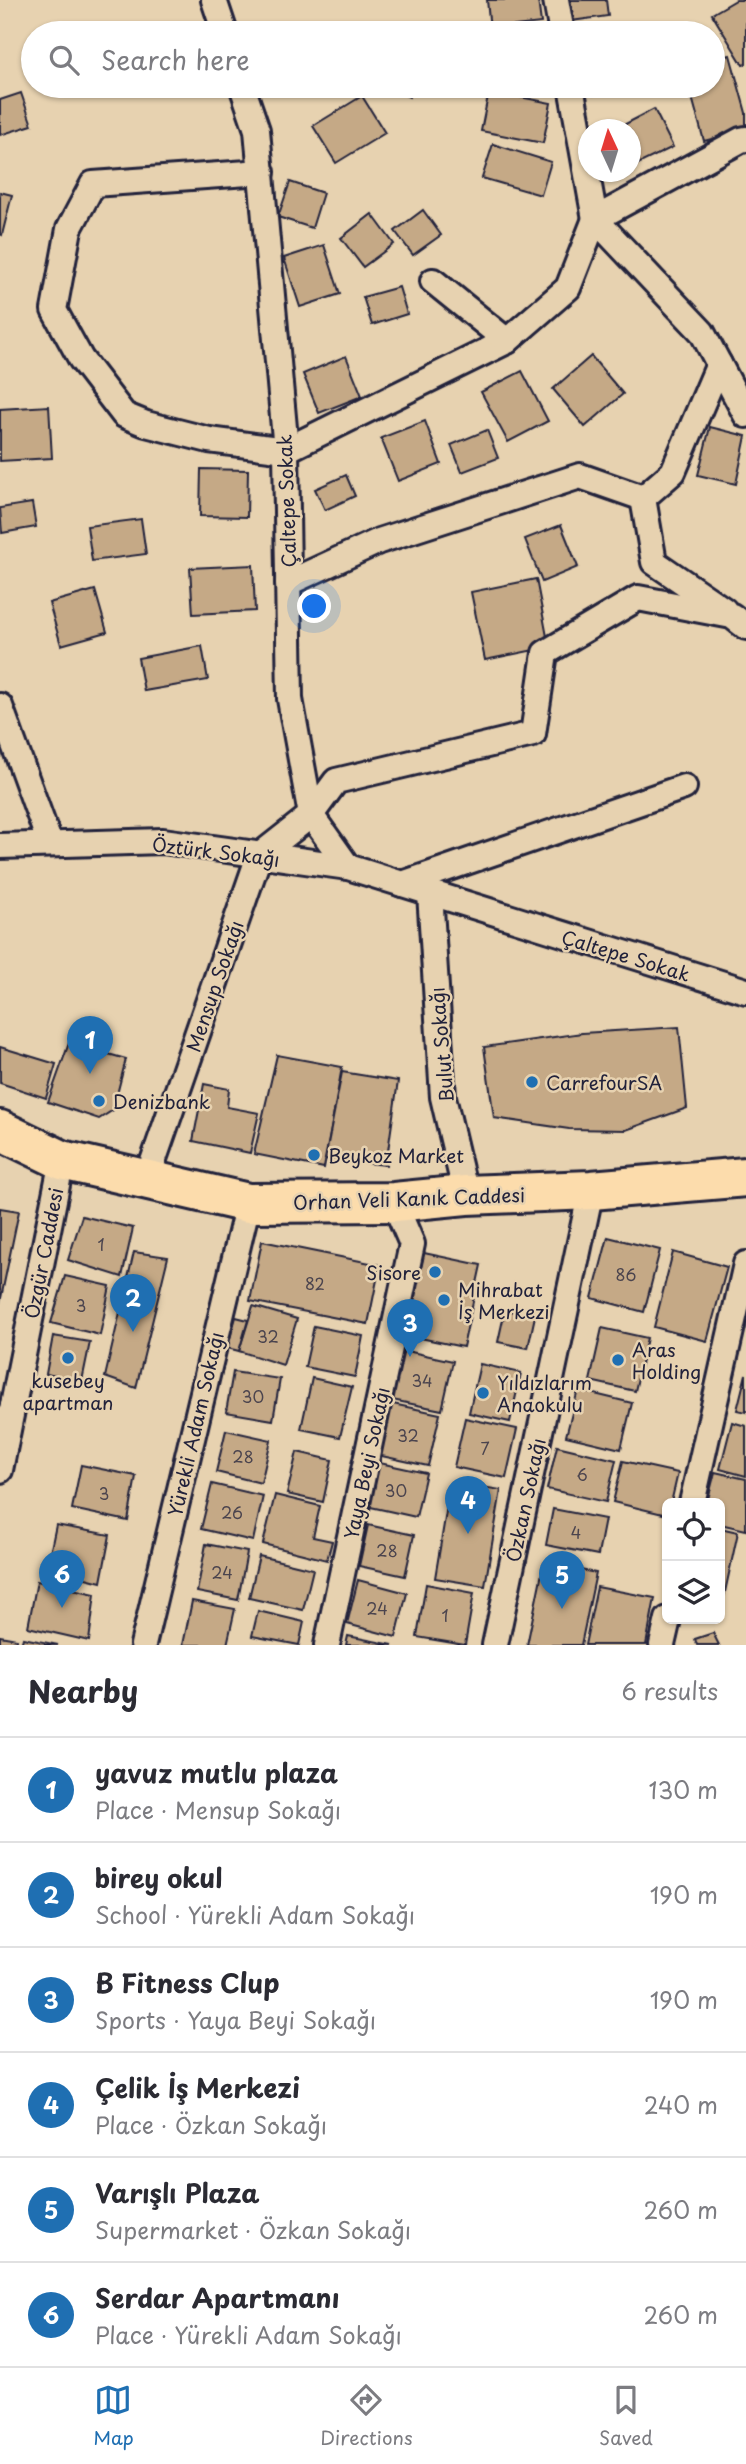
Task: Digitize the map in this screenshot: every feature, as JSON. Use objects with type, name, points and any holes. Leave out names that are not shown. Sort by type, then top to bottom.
[{"type":"main road","name":"Orhan Veli Kanık Caddesi","points":[[0,1130],[62,1160],[248,1203],[394,1202],[746,1177]]},
{"type":"street","points":[[214,0],[221,21]]},
{"type":"street","points":[[556,0],[560,21]]},
{"type":"street","name":"Çaltepe Sokak","points":[[247,98],[257,130],[262,172],[286,450],[290,699],[311,815],[348,867],[746,992]]},
{"type":"street","points":[[262,172],[93,184],[69,229],[54,310],[81,359],[124,415],[146,424],[209,440],[286,450],[507,341],[568,288],[595,219],[573,98]]},
{"type":"street","points":[[595,219],[741,139],[746,139]]},
{"type":"street","points":[[595,219],[702,332],[746,415]]},
{"type":"street","points":[[433,281],[507,341]]},
{"type":"street","points":[[643,498],[673,472],[719,364]]},
{"type":"street","points":[[288,583],[379,541],[580,476],[643,498]]},
{"type":"street","points":[[643,498],[654,562],[739,621]]},
{"type":"street","points":[[259,856],[311,815],[336,781],[533,734],[545,653],[638,598],[739,621]]},
{"type":"street","points":[[0,706],[50,844]]},
{"type":"street","points":[[402,884],[684,787]]},
{"type":"street","name":"Öztürk Sokağı","points":[[0,846],[163,841],[348,867]]},
{"type":"street","name":"Mensup Sokağı","points":[[147,1179],[259,856]]},
{"type":"street","name":"Bulut Sokağı","points":[[430,893],[443,1097],[466,1195]]},
{"type":"street","name":"Özgür Caddesi","points":[[0,1470],[62,1160]]},
{"type":"street","name":"Özkan Sokağı","points":[[495,1645],[591,1190]]},
{"type":"street","name":"Yaya Beyi Sokağı","points":[[327,1645],[412,1244],[394,1202]]},
{"type":"street","name":"Yürekli Adam Sokağı","points":[[144,1645],[248,1203]]},
{"type":"street","points":[[693,1498],[746,1264]]},
{"type":"street","points":[[662,1645],[667,1624]]},
{"type":"building","points":[[487,0],[538,0],[541,21],[489,21]]},
{"type":"building","points":[[569,0],[606,0],[608,16],[571,21]]},
{"type":"building","points":[[736,0],[744,0],[746,64],[743,65],[725,35],[725,21],[716,21],[712,14]]},
{"type":"building","points":[[730,55],[746,113],[746,130],[704,141],[692,98],[725,98],[725,56]]},
{"type":"building","points":[[21,93],[32,125],[0,135],[0,100]]},
{"type":"building","points":[[359,98],[363,98],[385,133],[336,163],[313,126]]},
{"type":"building","points":[[488,98],[525,98],[551,103],[543,143],[481,131]]},
{"type":"building","points":[[654,109],[673,147],[641,163],[641,119],[635,119]]},
{"type":"building","points":[[493,144],[551,162],[541,195],[482,178]]},
{"type":"building","points":[[290,182],[323,193],[312,228],[278,217]]},
{"type":"building","points":[[0,192],[12,195],[2,235],[0,234]]},
{"type":"building","points":[[423,210],[441,235],[413,255],[395,231]]},
{"type":"building","points":[[372,214],[394,244],[363,267],[341,238]]},
{"type":"building","points":[[324,245],[340,294],[300,307],[284,258]]},
{"type":"building","points":[[399,287],[407,314],[372,325],[363,297]]},
{"type":"building","points":[[346,356],[362,396],[319,413],[303,374]]},
{"type":"building","points":[[591,356],[623,394],[585,427],[553,389]]},
{"type":"building","points":[[522,371],[548,421],[508,442],[481,392]]},
{"type":"building","points":[[49,406],[52,458],[0,461],[0,409]]},
{"type":"building","points":[[425,421],[441,464],[398,481],[381,438]]},
{"type":"building","points":[[710,427],[746,436],[736,484],[698,475]]},
{"type":"building","points":[[487,430],[498,458],[462,472],[451,445]]},
{"type":"building","points":[[201,469],[248,470],[247,517],[200,516]]},
{"type":"building","points":[[346,475],[355,496],[325,510],[315,489]]},
{"type":"building","points":[[32,503],[36,527],[2,533],[0,508]]},
{"type":"building","points":[[141,519],[146,554],[92,561],[87,526]]},
{"type":"building","points":[[561,525],[578,567],[542,582],[525,539]]},
{"type":"building","points":[[253,565],[255,611],[193,614],[190,568]]},
{"type":"building","points":[[536,579],[549,647],[485,660],[471,592]]},
{"type":"building","points":[[95,590],[107,632],[61,645],[49,603]]},
{"type":"building","points":[[202,646],[208,680],[144,691],[138,658]]},
{"type":"building","points":[[679,1027],[687,1108],[626,1130],[569,1129],[494,1118],[484,1047],[582,1033]]},
{"type":"building","points":[[69,1043],[126,1059],[113,1110],[99,1119],[48,1102]]},
{"type":"building","points":[[0,1047],[56,1064],[46,1098],[0,1083]]},
{"type":"building","points":[[277,1055],[342,1067],[324,1168],[254,1154]]},
{"type":"building","points":[[342,1072],[398,1081],[386,1165],[325,1159]]},
{"type":"building","points":[[204,1084],[229,1089],[227,1107],[259,1113],[250,1153],[193,1141]]},
{"type":"building","points":[[0,1208],[19,1211],[0,1303]]},
{"type":"building","points":[[82,1216],[133,1228],[122,1277],[68,1260]]},
{"type":"building","points":[[608,1237],[660,1250],[644,1312],[592,1298]]},
{"type":"building","points":[[262,1241],[380,1265],[368,1324],[250,1301]]},
{"type":"building","points":[[134,1252],[168,1257],[136,1388],[105,1377]]},
{"type":"building","points":[[673,1252],[727,1267],[707,1341],[654,1327]]},
{"type":"building","name":"Mihrabat İş Merkezi","points":[[424,1253],[481,1265],[463,1347],[406,1335]]},
{"type":"building","points":[[65,1276],[110,1286],[100,1335],[51,1323]]},
{"type":"building","points":[[253,1306],[297,1319],[283,1365],[239,1351]]},
{"type":"building","points":[[505,1310],[535,1316],[528,1348],[498,1342]]},
{"type":"building","points":[[236,1317],[248,1320],[239,1351],[227,1348]]},
{"type":"building","points":[[314,1326],[363,1336],[355,1377],[305,1367]]},
{"type":"building","name":"Aras Holding","points":[[602,1328],[647,1338],[635,1391],[590,1381]]},
{"type":"building","name":"kusebey apartman","points":[[53,1336],[90,1342],[82,1381],[46,1374]]},
{"type":"building","points":[[402,1350],[453,1361],[442,1410],[392,1400]]},
{"type":"building","points":[[480,1364],[521,1373],[510,1422],[469,1413]]},
{"type":"building","points":[[233,1372],[280,1379],[273,1420],[226,1412]]},
{"type":"building","points":[[746,1374],[746,1412],[737,1410]]},
{"type":"building","points":[[312,1378],[352,1387],[340,1437],[301,1429]]},
{"type":"building","points":[[578,1390],[632,1403],[621,1449],[566,1436]]},
{"type":"building","points":[[388,1403],[440,1414],[428,1466],[377,1455]]},
{"type":"building","points":[[465,1418],[517,1429],[506,1478],[454,1467]]},
{"type":"building","points":[[732,1422],[746,1426],[746,1476],[720,1469]]},
{"type":"building","points":[[226,1430],[271,1440],[261,1483],[216,1472]]},
{"type":"building","points":[[557,1446],[616,1460],[606,1502],[547,1489]]},
{"type":"building","points":[[297,1452],[332,1460],[323,1502],[287,1494]]},
{"type":"building","points":[[623,1461],[678,1473],[672,1498],[662,1498],[662,1514],[613,1502]]},
{"type":"building","points":[[375,1462],[426,1473],[416,1517],[366,1506]]},
{"type":"building","points":[[81,1465],[136,1476],[128,1521],[72,1509]]},
{"type":"building","points":[[715,1472],[746,1479],[746,1530],[725,1525],[725,1498],[708,1498]]},
{"type":"building","points":[[451,1482],[501,1490],[485,1586],[435,1578]]},
{"type":"building","points":[[212,1484],[263,1496],[253,1541],[201,1529]]},
{"type":"building","points":[[275,1495],[320,1506],[313,1537],[332,1541],[327,1560],[263,1544]]},
{"type":"building","points":[[553,1509],[605,1519],[598,1555],[546,1545]]},
{"type":"building","points":[[56,1525],[110,1535],[101,1582],[47,1568]]},
{"type":"building","points":[[368,1525],[414,1535],[405,1576],[359,1566]]},
{"type":"building","points":[[725,1529],[738,1532],[725,1592]]},
{"type":"building","points":[[206,1544],[247,1552],[238,1600],[197,1592]]},
{"type":"building","points":[[259,1556],[313,1569],[303,1610],[249,1598]]},
{"type":"building","points":[[544,1563],[596,1573],[581,1645],[527,1645]]},
{"type":"building","points":[[358,1580],[407,1593],[396,1637],[347,1624]]},
{"type":"building","points":[[37,1581],[95,1594],[89,1641],[28,1627]]},
{"type":"building","points":[[426,1584],[474,1593],[465,1645],[417,1637]]},
{"type":"building","points":[[597,1587],[655,1598],[646,1645],[585,1645]]},
{"type":"building","points":[[192,1601],[235,1609],[227,1645],[183,1645]]},
{"type":"building","points":[[258,1611],[304,1622],[299,1645],[252,1636]]},
{"type":"building","points":[[713,1633],[719,1645],[697,1645],[695,1639]]},
{"type":"building","points":[[0,1636],[17,1639],[16,1645],[0,1645]]},
{"type":"building","points":[[348,1636],[393,1645],[346,1645]]},
{"type":"building","points":[[23,1638],[58,1645],[21,1645]]},
{"type":"place","name":"yavuz mutlu plaza","points":[[90,1074]]},
{"type":"place","name":"CarrefourSA","points":[[532,1082]]},
{"type":"place","name":"Denizbank","points":[[99,1101]]},
{"type":"place","name":"Beykoz Market","points":[[314,1155]]},
{"type":"place","name":"Sisore","points":[[435,1272]]},
{"type":"place","name":"Mihrabat İş Merkezi","points":[[444,1300]]},
{"type":"place","name":"birey okul","points":[[133,1332]]},
{"type":"place","name":"B Fitness Clup","points":[[410,1357]]},
{"type":"place","name":"kusebey apartman","points":[[68,1358]]},
{"type":"place","name":"Aras Holding","points":[[618,1360]]},
{"type":"place","name":"Yıldızlarım Anaokulu","points":[[483,1393]]},
{"type":"place","name":"Çelik İş Merkezi","points":[[468,1534]]},
{"type":"place","name":"Serdar Apartmanı","points":[[62,1608]]},
{"type":"place","name":"Varışlı Plaza","points":[[562,1609]]}]
